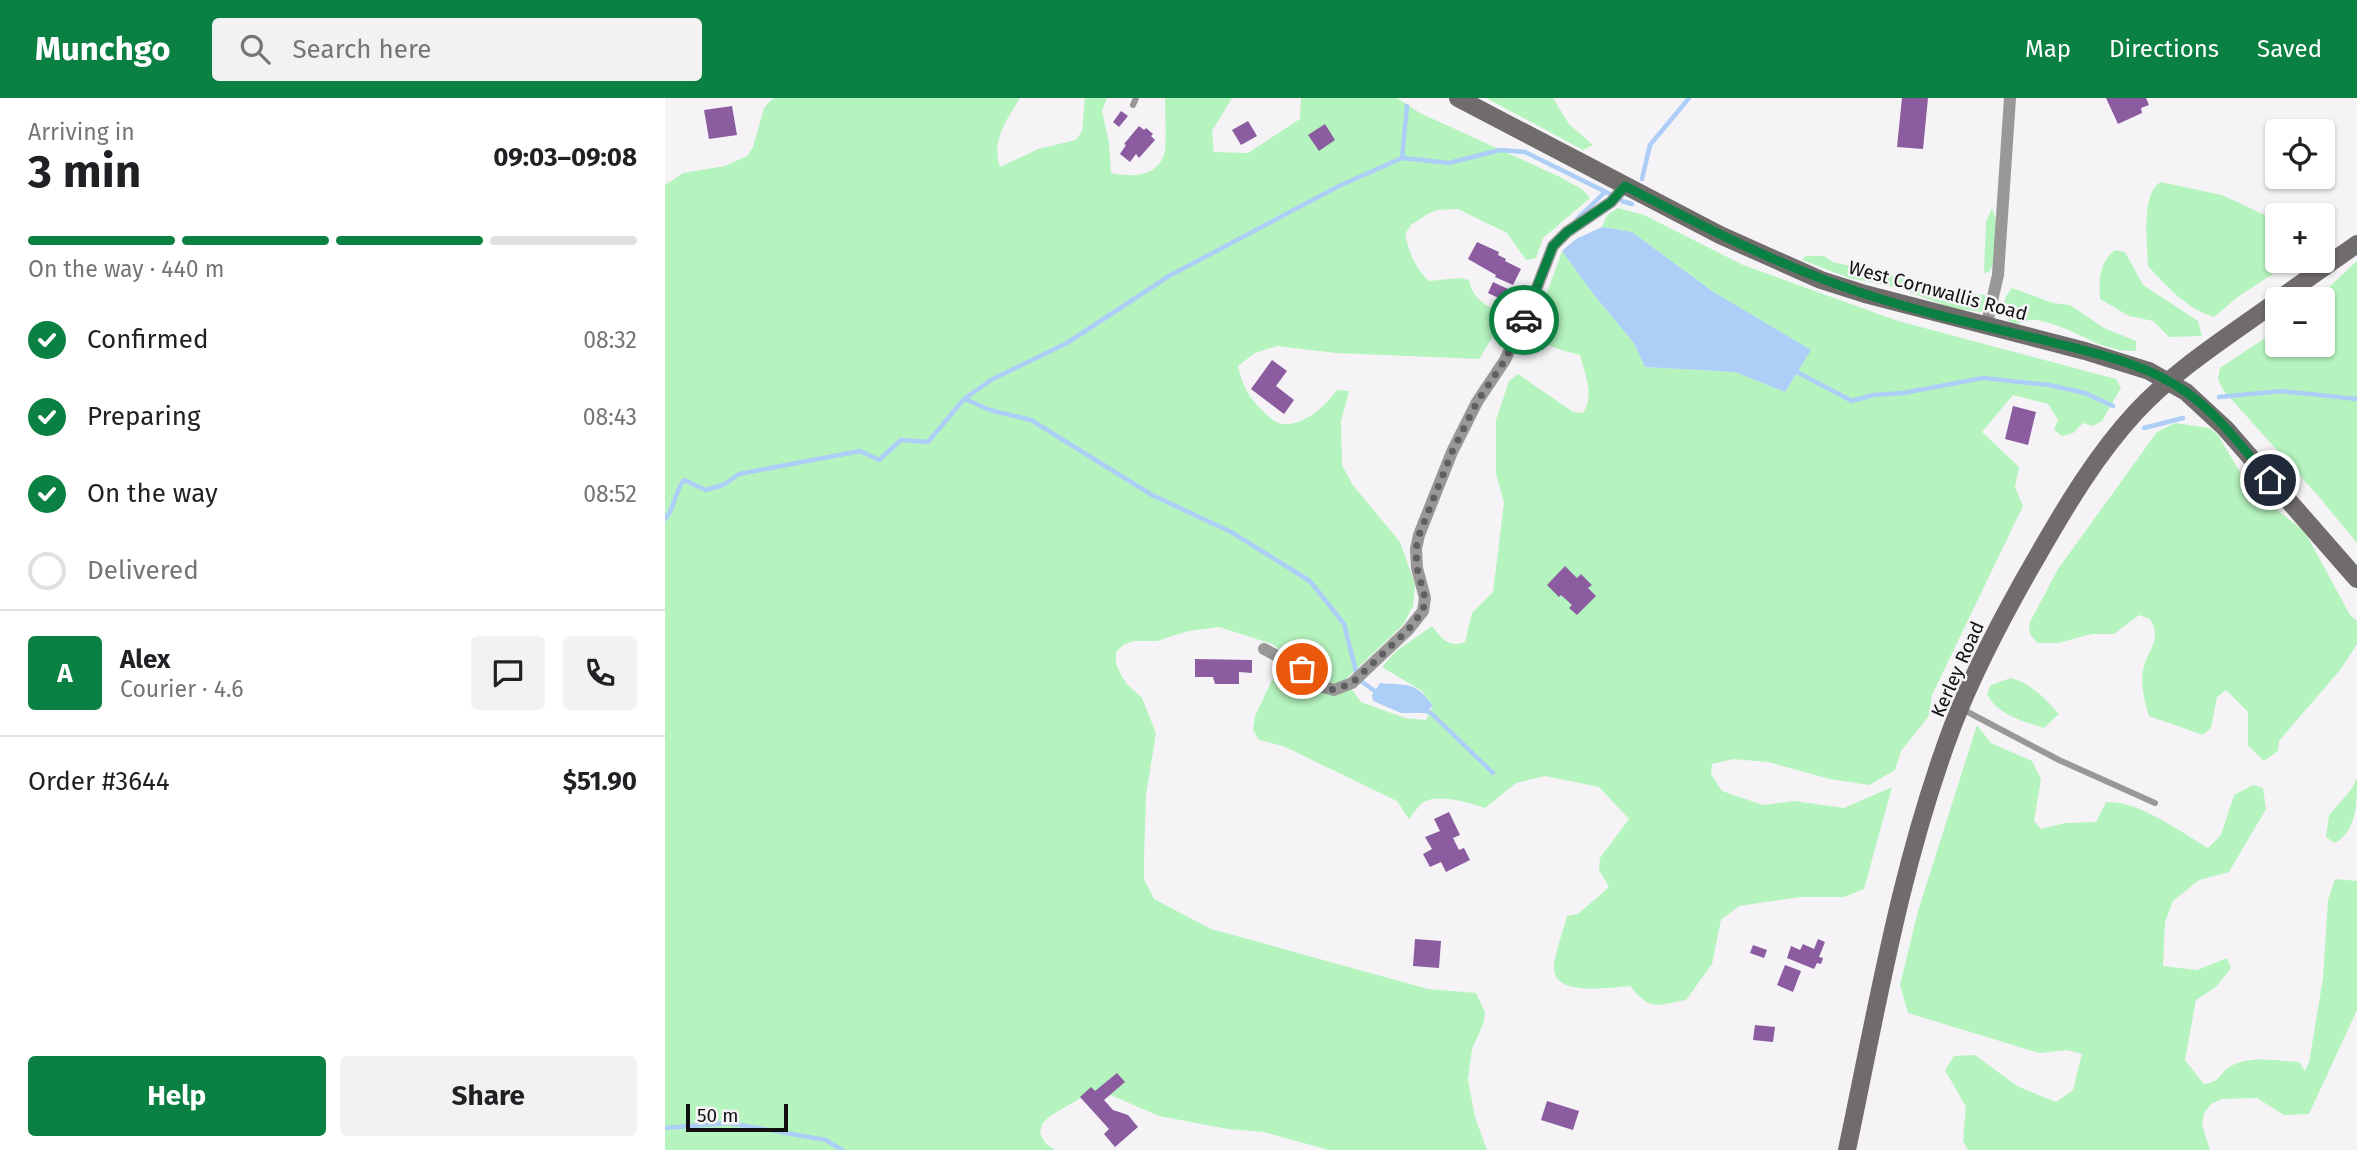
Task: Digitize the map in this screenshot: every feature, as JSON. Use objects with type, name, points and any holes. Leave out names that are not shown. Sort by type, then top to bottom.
[{"type":"street","name":"West Cornwallis Road","points":[[1458,98],[1720,235],[1821,280],[1986,327],[2131,364],[2168,382],[2186,392],[2225,428],[2357,579]]},
{"type":"street","points":[[1986,327],[1998,275],[2010,98]]},
{"type":"street","points":[[1264,649],[1302,669],[1320,686],[1334,690],[1352,683],[1408,630],[1423,611],[1425,598],[1417,568],[1416,549],[1452,452],[1477,402],[1505,360],[1553,246],[1567,232],[1611,202],[1625,186]]},
{"type":"street","name":"Kerley Road","points":[[2296,287],[2357,244]]},
{"type":"street","name":"Kerley Road","points":[[1847,1150],[1892,934],[1929,796],[1961,708],[1996,632],[2061,516],[2135,413],[2168,382],[2265,310]]},
{"type":"lane","points":[[1961,708],[2059,760],[2155,803]]},
{"type":"green space","points":[[773,98],[1020,98],[999,139],[997,148],[1000,167],[1038,149],[1076,140],[1082,131],[1085,98],[1107,98],[1102,111],[1109,142],[1111,173],[1134,175],[1155,168],[1164,155],[1165,98],[1232,98],[1212,131],[1214,152],[1248,153],[1300,119],[1301,98],[1397,98],[1420,113],[1583,190],[1590,198],[1543,238],[1536,258],[1526,260],[1507,233],[1458,209],[1437,210],[1428,214],[1411,225],[1405,234],[1413,259],[1429,281],[1459,278],[1469,280],[1478,298],[1506,315],[1479,359],[1336,353],[1277,346],[1255,353],[1238,366],[1252,399],[1268,416],[1283,424],[1307,418],[1321,408],[1337,390],[1349,391],[1341,421],[1342,465],[1352,484],[1400,542],[1415,584],[1413,606],[1403,625],[1345,680],[1361,702],[1405,718],[1426,720],[1433,706],[1422,691],[1382,667],[1395,652],[1432,626],[1450,643],[1465,642],[1472,613],[1493,592],[1504,503],[1496,473],[1496,420],[1509,381],[1518,374],[1573,412],[1583,413],[1587,406],[1589,392],[1580,355],[1547,344],[1534,329],[1562,251],[1634,343],[1645,367],[1735,372],[1785,392],[1810,350],[1712,291],[1632,232],[1602,227],[1607,215],[1618,208],[1644,215],[1743,265],[1898,321],[2116,379],[2121,388],[2102,421],[2093,426],[2083,423],[2073,433],[2062,436],[2054,430],[2058,420],[2048,404],[2013,395],[1982,432],[2019,467],[2015,487],[2023,506],[1932,695],[1929,716],[1901,751],[1895,770],[1869,785],[1830,779],[1768,762],[1733,759],[1712,764],[1711,774],[1722,791],[1763,805],[1794,801],[1844,808],[1892,787],[1864,889],[1844,897],[1800,897],[1739,906],[1721,920],[1712,964],[1686,1000],[1655,1005],[1644,1000],[1630,986],[1574,987],[1557,978],[1554,965],[1567,916],[1578,914],[1609,887],[1599,870],[1600,858],[1629,819],[1599,787],[1545,776],[1516,783],[1485,808],[1455,800],[1430,799],[1422,803],[1409,819],[1397,801],[1283,746],[1259,740],[1253,730],[1255,716],[1272,680],[1305,668],[1272,644],[1219,627],[1188,631],[1157,641],[1133,641],[1116,652],[1116,664],[1121,675],[1142,698],[1156,733],[1146,795],[1144,858],[1144,879],[1154,899],[1211,929],[1428,989],[1476,993],[1485,1012],[1484,1022],[1472,1049],[1468,1080],[1475,1117],[1487,1150],[1329,1150],[1264,1132],[1228,1129],[1159,1116],[1106,1093],[1086,1095],[1050,1116],[1042,1124],[1040,1134],[1046,1144],[1055,1150],[665,1150],[665,185],[683,173],[725,166],[747,156],[753,147],[764,108]]},
{"type":"green space","points":[[1486,98],[1553,98],[1569,124],[1593,145],[1583,150]]},
{"type":"green space","points":[[2161,182],[2222,195],[2265,215],[2265,273],[2273,274],[2239,296],[2214,317],[2186,303],[2148,266],[2148,207],[2155,187]]},
{"type":"green space","points":[[1992,208],[1998,225],[1992,267],[1989,272],[1984,273],[1986,222]]},
{"type":"green space","points":[[2115,250],[2125,252],[2143,285],[2198,321],[2202,336],[2169,337],[2153,321],[2129,316],[2100,299],[2101,272],[2106,260]]},
{"type":"green space","points":[[1806,256],[1824,256],[1833,262],[1902,278],[1943,291],[1985,295],[1987,298],[1984,312],[1955,309],[1895,287],[1849,278],[1802,260]]},
{"type":"green space","points":[[2357,261],[2357,543],[2223,390],[2218,379],[2220,368],[2265,338],[2265,357],[2335,357],[2335,287],[2329,287]]},
{"type":"green space","points":[[2012,288],[2053,303],[2070,305],[2104,328],[2136,341],[2136,351],[2109,347],[2049,323],[2033,320],[2014,325],[2002,315],[2006,296]]},
{"type":"green space","points":[[2175,423],[2209,428],[2218,435],[2240,472],[2270,504],[2305,532],[2350,615],[2357,621],[2357,644],[2341,669],[2279,741],[2278,751],[2264,761],[2248,746],[2248,712],[2226,690],[2217,697],[2211,728],[2203,735],[2149,716],[2142,678],[2155,637],[2150,619],[2139,615],[2114,634],[2092,634],[2058,643],[2037,643],[2030,634],[2029,624],[2058,569],[2157,432]]},
{"type":"green space","points":[[2011,678],[2032,688],[2059,714],[2044,728],[2011,716],[1997,707],[1987,694],[1991,685]]},
{"type":"green space","points":[[1977,725],[1991,743],[2032,761],[2041,779],[2034,821],[2041,829],[2065,823],[2096,822],[2106,802],[2118,803],[2159,818],[2208,848],[2221,835],[2234,795],[2253,785],[2263,788],[2266,809],[2229,872],[2199,880],[2173,901],[2165,922],[2163,966],[2197,970],[2227,958],[2231,968],[2216,987],[2196,1000],[2185,1060],[2204,1084],[2217,1079],[2231,1066],[2247,1061],[2299,1062],[2305,1071],[2309,1063],[2323,978],[2328,900],[2335,879],[2357,881],[2357,1010],[2309,1114],[2284,1115],[2257,1098],[2222,1099],[2211,1104],[2204,1113],[2202,1125],[2210,1150],[1968,1150],[1963,1141],[1966,1107],[1945,1070],[1954,1056],[1975,1055],[2017,1086],[2056,1102],[2073,1090],[2082,1054],[2067,1050],[2039,1053],[1908,1013],[1900,985],[1918,911]]},
{"type":"green space","points":[[2357,779],[2352,823],[2348,831],[2335,843],[2326,837],[2329,815]]},
{"type":"water","points":[[1602,227],[1632,232],[1712,291],[1811,350],[1785,392],[1735,372],[1645,367],[1634,343],[1562,251],[1576,239]]},
{"type":"water","points":[[1380,683],[1411,686],[1421,692],[1433,706],[1425,713],[1401,713],[1373,701],[1372,695]]},
{"type":"building","points":[[1902,98],[1928,98],[1923,149],[1897,147]]},
{"type":"building","points":[[2106,98],[2146,98],[2149,105],[2141,108],[2142,113],[2118,124]]},
{"type":"building","points":[[732,106],[737,135],[709,139],[704,110]]},
{"type":"building","points":[[1121,111],[1128,116],[1119,127],[1113,122]]},
{"type":"building","points":[[1248,121],[1257,136],[1241,145],[1232,130]]},
{"type":"building","points":[[1325,124],[1335,140],[1319,151],[1308,135]]},
{"type":"building","points":[[1139,126],[1153,134],[1151,136],[1155,140],[1139,158],[1136,154],[1130,162],[1120,154],[1126,145],[1124,144]]},
{"type":"building","points":[[1477,242],[1499,252],[1498,255],[1506,259],[1505,261],[1521,269],[1513,285],[1468,259]]},
{"type":"building","points":[[1493,282],[1510,290],[1505,301],[1488,293]]},
{"type":"building","points":[[1272,360],[1287,371],[1276,386],[1294,400],[1284,414],[1251,389]]},
{"type":"building","points":[[2013,406],[2036,412],[2028,445],[2005,439]]},
{"type":"building","points":[[1565,566],[1577,578],[1581,574],[1592,585],[1588,588],[1596,596],[1577,615],[1569,608],[1572,605],[1547,585]]},
{"type":"building","points":[[1195,659],[1252,660],[1252,673],[1239,672],[1239,684],[1215,684],[1213,677],[1195,677]]},
{"type":"building","points":[[1449,812],[1460,835],[1453,838],[1459,850],[1464,848],[1470,860],[1446,872],[1441,862],[1430,867],[1423,854],[1432,849],[1425,837],[1440,831],[1434,819]]},
{"type":"building","points":[[1415,939],[1441,941],[1439,968],[1413,966]]},
{"type":"building","points":[[1818,939],[1825,942],[1819,957],[1823,958],[1821,964],[1817,963],[1814,969],[1787,958],[1791,946],[1800,950],[1803,944],[1814,949]]},
{"type":"building","points":[[1753,945],[1767,950],[1764,958],[1750,953]]},
{"type":"building","points":[[1785,965],[1801,971],[1793,992],[1777,985]]},
{"type":"building","points":[[1755,1025],[1775,1027],[1773,1042],[1753,1040]]},
{"type":"building","points":[[1117,1073],[1125,1082],[1104,1100],[1113,1110],[1128,1115],[1138,1127],[1115,1147],[1104,1134],[1109,1129],[1080,1097],[1091,1087],[1095,1091]]},
{"type":"building","points":[[1547,1101],[1579,1111],[1573,1130],[1541,1120]]},
{"type":"waterway","points":[[1642,179],[1650,145],[1689,98]]},
{"type":"waterway","points":[[1402,158],[1407,106]]},
{"type":"waterway","points":[[665,519],[684,480],[706,490],[723,485],[739,474],[860,451],[879,460],[901,440],[928,442],[964,399],[991,380],[1067,343],[1169,276],[1339,186],[1402,158],[1449,163],[1500,150],[1525,152],[1612,195]]},
{"type":"waterway","points":[[1577,219],[1604,193]]},
{"type":"waterway","points":[[1622,201],[1632,204]]},
{"type":"waterway","points":[[1793,370],[1852,401],[1873,395],[1903,393],[1983,378],[2049,385],[2085,393],[2113,406]]},
{"type":"waterway","points":[[2219,397],[2282,391],[2357,399]]},
{"type":"waterway","points":[[965,399],[990,410],[1031,420],[1152,495],[1231,532],[1310,581],[1344,624],[1358,679],[1379,694]]},
{"type":"waterway","points":[[2144,428],[2183,418]]},
{"type":"waterway","points":[[1423,710],[1431,713],[1493,773]]},
{"type":"waterway","points":[[665,1128],[729,1123],[826,1140],[842,1150]]},
{"type":"way so far","points":[[1302,669],[1320,686],[1334,690],[1352,683],[1408,630],[1423,611],[1425,598],[1417,568],[1416,549],[1419,535],[1452,452],[1477,402],[1505,360],[1524,320]]},
{"type":"route","points":[[1524,320],[1553,246],[1567,232],[1611,202],[1625,186],[1720,235],[1821,280],[1986,327],[2085,351],[2149,371],[2186,392],[2206,409],[2270,480]]}]
